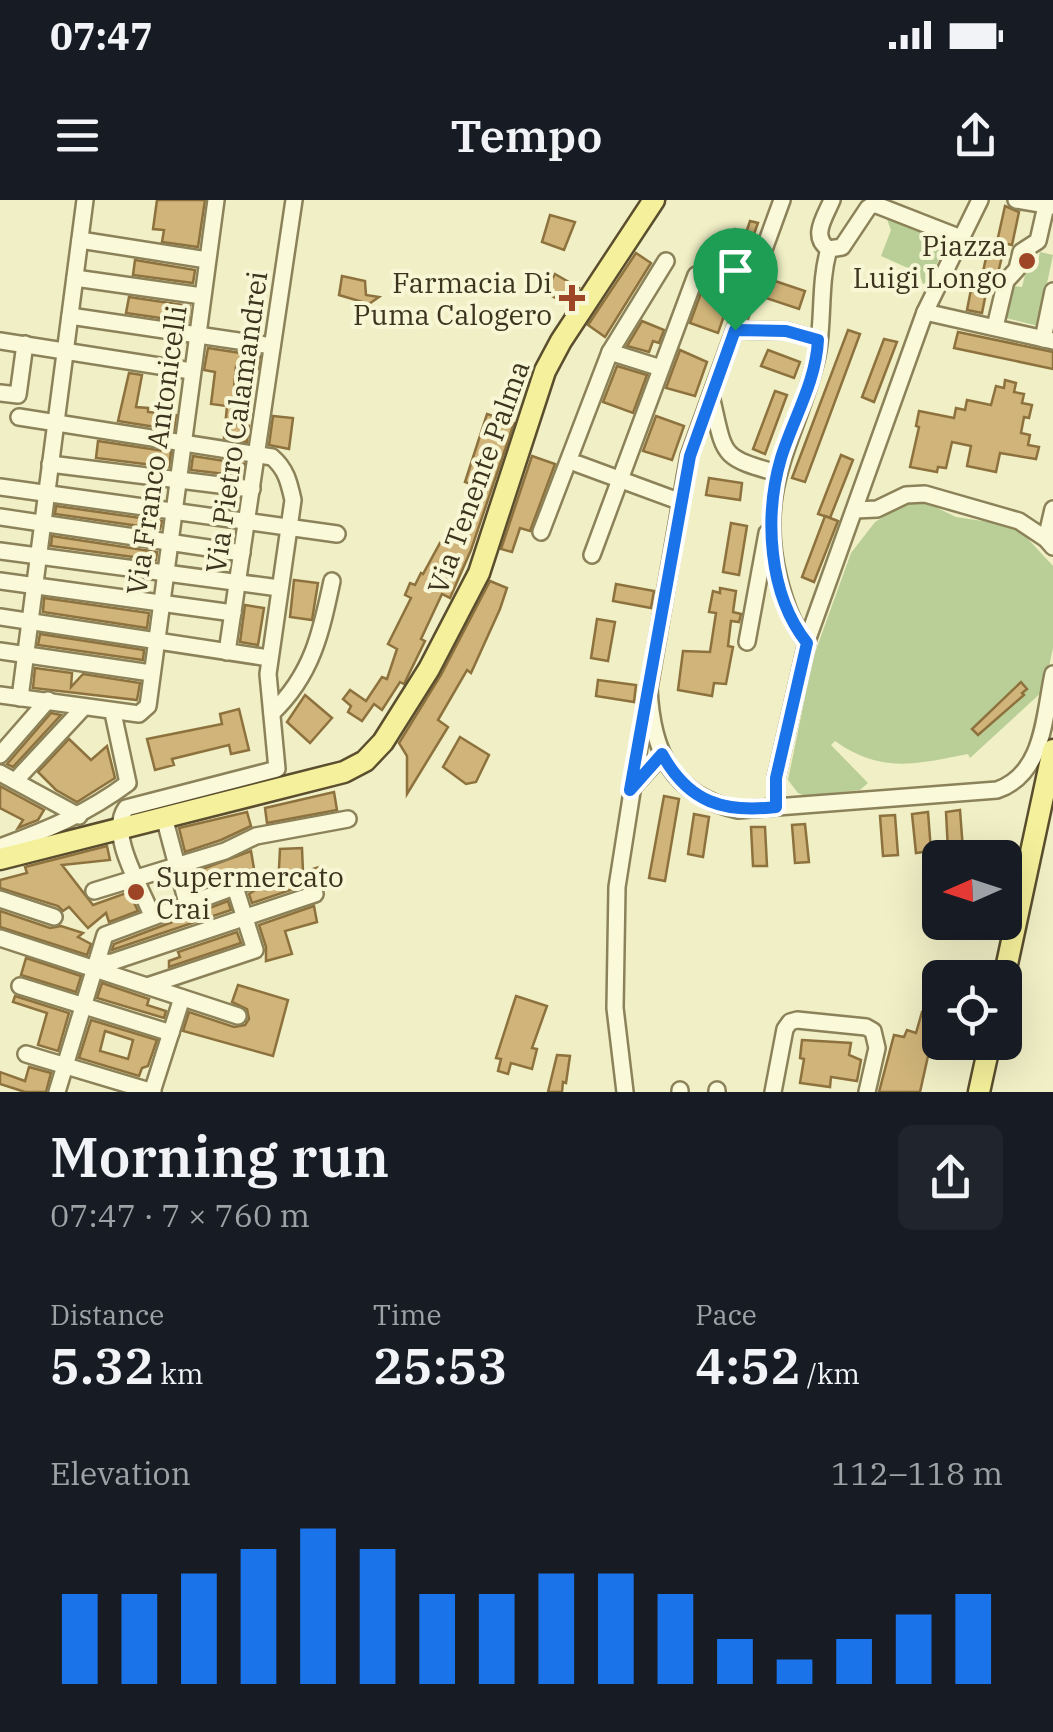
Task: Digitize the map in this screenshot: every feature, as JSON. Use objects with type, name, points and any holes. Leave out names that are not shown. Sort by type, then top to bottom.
[{"type":"main road","name":"Via Tenente Palma","points":[[2,852],[344,772],[365,761],[384,742],[479,573],[545,371],[654,200]]},
{"type":"main road","points":[[1008,960],[1053,750]]},
{"type":"main road","points":[[979,1092],[986,1060]]},
{"type":"street","points":[[20,698],[85,200]]},
{"type":"street","name":"Via Franco Antonicelli","points":[[114,713],[138,714],[148,706],[216,200]]},
{"type":"street","name":"Via Pietro Calamandrei","points":[[228,652],[294,200]]},
{"type":"street","points":[[625,1092],[615,1008],[614,942],[618,870],[630,790],[690,456],[782,200]]},
{"type":"street","points":[[832,200],[819,234],[820,242],[829,249],[842,247],[874,204],[962,238]]},
{"type":"street","points":[[776,807],[776,778],[807,643],[926,312],[980,200]]},
{"type":"street","points":[[995,328],[1006,281],[1017,269],[1021,252],[1038,241],[1050,206],[1016,200]]},
{"type":"street","points":[[80,240],[207,260]]},
{"type":"street","points":[[747,642],[777,473],[817,360],[829,249]]},
{"type":"street","points":[[541,532],[610,352],[666,261]]},
{"type":"street","points":[[592,554],[696,275]]},
{"type":"street","points":[[75,278],[202,296]]},
{"type":"street","points":[[926,312],[1048,340],[1053,291]]},
{"type":"street","points":[[70,316],[272,346]]},
{"type":"street","points":[[735,330],[786,331],[818,340]]},
{"type":"street","points":[[0,341],[191,371]]},
{"type":"street","points":[[0,393],[18,395],[25,344]]},
{"type":"street","points":[[610,352],[661,368]]},
{"type":"street","points":[[712,400],[727,454],[736,462],[777,473]]},
{"type":"street","points":[[19,417],[272,457],[282,464],[293,500],[269,658],[272,713]]},
{"type":"street","points":[[50,464],[252,489]]},
{"type":"street","points":[[578,464],[681,502]]},
{"type":"street","points":[[0,488],[337,534]]},
{"type":"street","points":[[855,510],[877,510],[906,495],[925,494],[1019,521],[1050,543]]},
{"type":"street","points":[[1050,543],[1053,510]]},
{"type":"street","points":[[770,514],[783,594],[796,630],[807,643]]},
{"type":"street","points":[[0,517],[242,552]]},
{"type":"street","points":[[0,550],[279,588]]},
{"type":"street","points":[[0,581],[233,613]]},
{"type":"street","points":[[272,713],[286,700],[313,659],[332,581]]},
{"type":"street","points":[[0,617],[269,658]]},
{"type":"street","points":[[0,651],[151,673]]},
{"type":"street","points":[[649,688],[650,714],[660,751],[671,771],[691,792],[738,810],[1005,788],[1026,772],[1035,757],[1053,674]]},
{"type":"street","points":[[0,696],[48,700],[114,713],[128,783],[94,809],[2,852]]},
{"type":"street","points":[[0,755],[48,700]]},
{"type":"street","points":[[15,781],[84,708]]},
{"type":"street","name":"Via Tenente Palma","points":[[118,827],[126,808],[277,769],[272,713]]},
{"type":"street","points":[[639,744],[660,751]]},
{"type":"street","points":[[630,790],[660,751]]},
{"type":"street","points":[[0,773],[79,816]]},
{"type":"street","points":[[164,816],[187,903]]},
{"type":"street","points":[[94,891],[225,850],[256,836],[348,819]]},
{"type":"street","points":[[118,827],[133,878],[141,885],[152,916]]},
{"type":"street","points":[[57,1092],[106,935],[253,880]]},
{"type":"street","points":[[146,986],[255,950],[235,886]]},
{"type":"street","points":[[98,966],[315,894]]},
{"type":"street","points":[[0,899],[54,916]]},
{"type":"street","points":[[0,938],[98,966],[238,1016]]},
{"type":"street","points":[[20,986],[171,1033]]},
{"type":"street","points":[[26,1054],[152,1092],[182,998]]},
{"type":"street","points":[[773,1092],[785,1028],[797,1020],[872,1030],[877,1048],[868,1092]]},
{"type":"green space","points":[[893,215],[947,242],[928,283],[923,284],[919,273],[881,256],[891,230],[886,217]]},
{"type":"green space","points":[[1040,252],[1053,255],[1038,326],[1006,318],[1013,286],[1022,287],[1028,263],[1037,265]]},
{"type":"green space","points":[[912,500],[956,517],[1016,526],[1053,566],[1053,648],[1044,690],[970,758],[968,754],[915,763],[884,762],[835,741],[831,745],[868,783],[860,790],[805,796],[788,780],[813,658],[851,553],[875,522]]},
{"type":"building","points":[[157,200],[205,200],[198,247],[162,242],[164,230],[153,229]]},
{"type":"building","points":[[1005,206],[1019,212],[1012,245],[999,242],[1005,244],[998,273],[995,279],[989,278],[982,313],[967,310],[974,274],[982,276],[990,240],[997,242]]},
{"type":"building","points":[[550,215],[575,222],[564,250],[542,242]]},
{"type":"building","points":[[750,221],[758,223],[741,270],[709,258],[713,247],[726,252],[735,229],[746,233]]},
{"type":"building","points":[[636,253],[651,263],[605,337],[588,325]]},
{"type":"building","points":[[135,260],[195,270],[193,283],[133,275]]},
{"type":"building","points":[[555,274],[579,288],[568,305],[545,292]]},
{"type":"building","points":[[342,276],[365,281],[366,295],[379,297],[369,304],[339,295]]},
{"type":"building","points":[[772,280],[805,291],[799,309],[766,298]]},
{"type":"building","points":[[711,292],[730,299],[718,333],[690,323],[701,293],[710,296]]},
{"type":"building","points":[[129,297],[190,306],[188,322],[126,313]]},
{"type":"building","points":[[642,321],[664,330],[659,343],[653,341],[649,352],[627,346]]},
{"type":"building","points":[[848,330],[860,334],[805,482],[792,478]]},
{"type":"building","points":[[958,332],[1053,352],[1053,369],[954,348]]},
{"type":"building","points":[[884,339],[897,342],[874,402],[862,397]]},
{"type":"building","points":[[208,348],[260,356],[258,369],[236,366],[234,388],[250,390],[248,409],[238,408],[237,425],[249,426],[247,442],[224,438],[227,406],[211,404],[215,372],[204,370]]},
{"type":"building","points":[[680,350],[707,362],[695,396],[666,388]]},
{"type":"building","points":[[768,350],[800,362],[794,378],[761,366]]},
{"type":"building","points":[[617,366],[647,375],[633,413],[603,402]]},
{"type":"building","points":[[129,373],[142,375],[136,407],[176,415],[174,430],[118,421]]},
{"type":"building","points":[[1005,380],[1016,383],[1014,392],[1024,394],[1022,403],[1032,405],[1029,418],[1024,417],[1021,433],[1030,435],[1028,445],[1039,447],[1036,459],[1000,453],[996,472],[967,466],[971,446],[952,442],[946,468],[938,467],[937,472],[910,467],[919,411],[954,418],[956,408],[965,410],[967,400],[991,405],[996,386],[1004,388]]},
{"type":"building","points":[[775,391],[787,395],[765,454],[753,449]]},
{"type":"building","points":[[487,414],[514,423],[471,550],[450,598],[442,594],[404,684],[400,682],[382,710],[374,704],[362,721],[348,712],[351,706],[343,699],[350,690],[366,701],[382,677],[387,679],[397,649],[388,644],[411,598],[405,595],[410,583],[415,585],[423,574],[440,543],[446,546],[464,509],[471,484],[465,482]]},
{"type":"building","points":[[273,416],[293,418],[289,449],[269,445]]},
{"type":"building","points":[[656,416],[684,426],[672,460],[643,451]]},
{"type":"building","points":[[98,441],[171,452],[169,467],[96,458]]},
{"type":"building","points":[[841,455],[853,460],[830,518],[818,514]]},
{"type":"building","points":[[193,456],[244,464],[242,476],[191,470]]},
{"type":"building","points":[[532,456],[555,464],[530,531],[520,528],[512,552],[501,549]]},
{"type":"building","points":[[709,478],[742,483],[740,500],[706,495]]},
{"type":"building","points":[[56,506],[162,521],[160,529],[55,514]]},
{"type":"building","points":[[825,516],[838,521],[814,582],[802,577]]},
{"type":"building","points":[[731,523],[747,526],[739,575],[723,572]]},
{"type":"building","points":[[52,536],[157,552],[156,560],[51,546]]},
{"type":"building","points":[[294,580],[318,583],[312,620],[290,617]]},
{"type":"building","points":[[490,581],[507,588],[500,609],[471,673],[467,670],[438,720],[448,727],[407,794],[407,756],[399,743],[441,675]]},
{"type":"building","points":[[616,584],[654,591],[651,608],[613,601]]},
{"type":"building","points":[[720,588],[736,591],[733,612],[741,614],[739,622],[731,621],[728,646],[733,647],[726,684],[714,683],[712,696],[678,690],[683,651],[710,652],[716,613],[709,612],[713,591],[720,593]]},
{"type":"building","points":[[44,598],[149,613],[147,628],[43,612]]},
{"type":"building","points":[[245,605],[264,608],[258,645],[240,642]]},
{"type":"building","points":[[597,619],[615,622],[608,661],[591,658]]},
{"type":"building","points":[[40,634],[144,650],[143,660],[38,645]]},
{"type":"building","points":[[35,668],[72,673],[71,687],[83,674],[140,683],[137,700],[33,688]]},
{"type":"building","points":[[598,680],[636,685],[634,702],[596,696]]},
{"type":"building","points":[[1021,682],[1027,689],[1024,695],[978,735],[972,729]]},
{"type":"building","points":[[305,695],[332,718],[310,743],[287,722]]},
{"type":"building","points":[[239,709],[249,750],[231,754],[229,745],[172,759],[174,765],[155,770],[147,739],[222,724],[220,714]]},
{"type":"building","points":[[51,713],[61,715],[13,767],[7,764]]},
{"type":"building","points":[[460,737],[489,755],[476,782],[466,784],[443,767]]},
{"type":"building","points":[[69,739],[91,760],[107,746],[115,778],[77,802],[56,790],[38,772]]},
{"type":"building","points":[[0,786],[44,810],[38,820],[18,828],[23,820],[0,808]]},
{"type":"building","points":[[334,792],[337,810],[267,823],[265,808]]},
{"type":"building","points":[[664,796],[679,799],[665,881],[649,878]]},
{"type":"building","points":[[960,810],[962,840],[947,840],[946,812]]},
{"type":"building","points":[[247,812],[251,826],[185,852],[179,828]]},
{"type":"building","points":[[928,812],[930,840],[922,840],[922,852],[916,853],[912,814]]},
{"type":"building","points":[[694,814],[709,817],[703,857],[688,854]]},
{"type":"building","points":[[895,815],[898,855],[883,856],[880,816]]},
{"type":"building","points":[[805,824],[809,862],[795,863],[792,825]]},
{"type":"building","points":[[751,827],[765,827],[767,866],[753,866]]},
{"type":"building","points":[[107,846],[110,860],[62,865],[93,905],[129,892],[138,911],[109,922],[106,913],[88,928],[69,907],[63,911],[0,888],[0,880],[27,873],[25,867]]},
{"type":"building","points":[[302,848],[303,872],[319,867],[323,887],[311,883],[252,903],[249,894],[263,885],[266,890],[278,887],[280,849]]},
{"type":"building","points":[[251,851],[254,869],[195,890],[191,873]]},
{"type":"building","points":[[228,901],[231,910],[112,950],[114,944]]},
{"type":"building","points":[[314,906],[317,922],[285,931],[292,954],[266,961],[259,925]]},
{"type":"building","points":[[0,911],[50,928],[61,926],[83,933],[78,937],[91,944],[87,955],[0,927]]},
{"type":"building","points":[[237,932],[241,943],[169,967],[169,961],[180,957],[178,952]]},
{"type":"building","points":[[26,958],[81,976],[76,992],[21,975]]},
{"type":"building","points":[[102,983],[149,999],[147,1005],[166,1011],[164,1018],[97,998]]},
{"type":"building","points":[[238,985],[288,1000],[273,1056],[183,1031],[189,1012],[234,1027],[245,1025],[249,1019],[247,1009],[232,1002]]},
{"type":"building","points":[[15,996],[69,1013],[58,1051],[38,1045],[47,1013],[13,1002]]},
{"type":"building","points":[[516,996],[547,1006],[532,1048],[537,1049],[532,1069],[511,1063],[508,1074],[498,1071],[501,1059],[496,1058]]},
{"type":"building","points":[[922,1012],[922,1060],[927,1060],[920,1092],[879,1092],[894,1035],[904,1037],[907,1030],[916,1033]]},
{"type":"building","points":[[91,1020],[157,1040],[148,1066],[142,1068],[139,1076],[79,1058]],"holes":[[[105,1031],[133,1040],[128,1059],[100,1051]]]},
{"type":"building","points":[[802,1040],[851,1043],[849,1055],[861,1060],[857,1081],[831,1077],[830,1087],[800,1083]]},
{"type":"building","points":[[557,1055],[570,1056],[566,1083],[563,1082],[562,1092],[548,1092]]},
{"type":"building","points":[[29,1067],[51,1073],[46,1092],[25,1092],[0,1084],[0,1072],[25,1081]]},
{"type":"place","name":"Piazza Luigi Longo","points":[[1027,261]]},
{"type":"place","name":"Farmacia Di Puma Calogero","points":[[572,298]]},
{"type":"place","name":"Supermercato Crai","points":[[136,892]]},
{"type":"route","points":[[735,330],[786,331],[818,340],[817,360],[781,457],[770,514],[783,594],[796,630],[807,643],[776,778],[776,807],[750,810],[717,805],[691,792],[671,771],[662,754],[630,790],[690,456],[735,330]]}]
